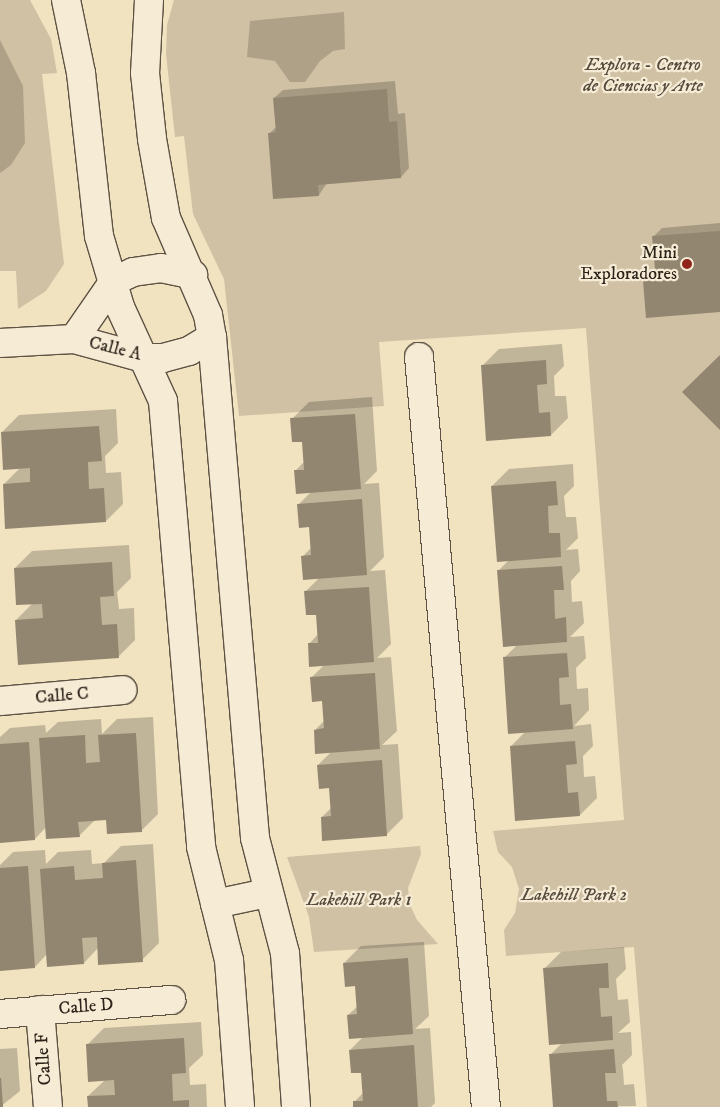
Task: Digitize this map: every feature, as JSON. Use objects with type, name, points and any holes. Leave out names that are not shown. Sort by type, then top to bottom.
[{"type":"street","points":[[66,0],[82,74],[100,236],[130,333],[144,358],[163,401],[201,848],[229,960],[240,1107]]},
{"type":"street","points":[[149,0],[145,73],[152,138],[166,218],[193,275],[208,315],[212,337],[254,838],[267,893],[285,953],[296,1107]]},
{"type":"street","points":[[114,281],[133,272],[161,268],[193,275]]},
{"type":"street","name":"Calle A","points":[[74,338],[114,281]]},
{"type":"street","name":"Calle A","points":[[0,343],[74,338],[144,358],[163,358],[189,351],[212,337]]},
{"type":"street","points":[[419,357],[486,1107]]},
{"type":"street","name":"Calle C","points":[[0,701],[123,690]]},
{"type":"street","points":[[215,904],[267,893]]},
{"type":"street","name":"Calle D","points":[[0,1014],[171,1000]]},
{"type":"street","name":"Calle F","points":[[40,1010],[48,1107]]},
{"type":"green space","points":[[0,0],[30,0],[51,39],[57,73],[42,74],[64,264],[46,291],[18,309],[16,271],[0,271]]},
{"type":"green space","points":[[174,0],[720,0],[720,1107],[647,1107],[634,947],[506,956],[504,930],[515,913],[519,889],[512,867],[498,852],[493,831],[624,820],[586,328],[379,342],[384,406],[239,416],[224,279],[193,214],[184,136],[175,137],[166,54],[167,25]]},
{"type":"green space","name":"Lakehill Park 1","points":[[420,846],[421,854],[408,888],[410,905],[417,920],[438,944],[314,952],[309,917],[287,857]]},
{"type":"shaded area","points":[[344,12],[345,49],[333,51],[320,61],[305,82],[290,82],[275,61],[247,57],[250,21]]},
{"type":"shaded area","points":[[0,40],[23,86],[25,143],[11,165],[0,173]]},
{"type":"building","points":[[387,89],[389,122],[397,121],[401,178],[318,185],[319,196],[273,199],[268,133],[276,132],[273,98]]},
{"type":"building","name":"Mini Exploradores","points":[[720,231],[720,312],[646,318],[643,281],[656,280],[652,236]]},
{"type":"building","points":[[720,355],[720,430],[682,392]]},
{"type":"building","points":[[546,360],[547,384],[537,385],[539,413],[550,412],[551,436],[486,441],[481,365]]},
{"type":"building","points":[[355,414],[361,489],[296,494],[294,470],[304,470],[302,442],[292,442],[290,418]]},
{"type":"building","points":[[99,426],[102,461],[88,462],[89,489],[104,488],[106,522],[5,529],[3,484],[30,482],[30,468],[3,470],[1,432]]},
{"type":"building","points":[[556,481],[558,505],[548,506],[549,533],[560,533],[561,557],[497,562],[491,486]]},
{"type":"building","points":[[362,499],[367,575],[303,580],[301,556],[311,555],[309,527],[299,528],[297,504]]},
{"type":"building","points":[[112,562],[114,596],[100,597],[102,625],[117,624],[119,658],[18,665],[15,620],[43,618],[42,604],[16,605],[14,568]]},
{"type":"building","points":[[562,566],[564,590],[554,590],[555,619],[566,617],[567,642],[503,647],[497,570]]},
{"type":"building","points":[[369,587],[374,662],[309,667],[308,643],[318,643],[316,615],[306,615],[304,591]]},
{"type":"building","points":[[567,653],[569,677],[559,678],[560,705],[571,704],[573,729],[508,734],[503,657]]},
{"type":"building","points":[[375,673],[380,749],[315,754],[314,730],[324,728],[322,701],[312,702],[310,677]]},
{"type":"building","points":[[136,733],[142,832],[107,834],[106,820],[78,822],[80,837],[46,839],[39,738],[85,735],[86,763],[100,762],[98,735]]},
{"type":"building","points":[[575,741],[577,764],[566,765],[568,793],[578,792],[580,816],[515,821],[510,746]]},
{"type":"building","points":[[29,742],[35,840],[0,843],[0,744]]},
{"type":"building","points":[[382,760],[387,836],[322,841],[321,817],[331,816],[329,788],[319,789],[317,765]]},
{"type":"building","points":[[136,860],[143,962],[98,965],[97,937],[82,938],[84,964],[47,967],[40,869],[74,866],[75,880],[103,878],[102,863]]},
{"type":"building","points":[[28,866],[35,968],[0,971],[0,868]]},
{"type":"building","points":[[408,958],[413,1034],[349,1039],[347,1015],[357,1014],[355,986],[345,987],[343,963]]},
{"type":"building","points":[[608,963],[609,988],[599,988],[601,1017],[612,1016],[613,1040],[549,1045],[543,968]]},
{"type":"building","points":[[184,1038],[186,1073],[172,1074],[173,1101],[189,1100],[189,1107],[88,1107],[87,1096],[115,1095],[114,1080],[88,1082],[86,1044]]},
{"type":"building","points":[[414,1045],[418,1107],[353,1107],[353,1101],[363,1101],[361,1073],[351,1073],[349,1050]]},
{"type":"building","points":[[614,1049],[616,1073],[605,1073],[607,1101],[617,1101],[618,1107],[553,1107],[549,1054]]},
{"type":"building","points":[[1,1078],[3,1107],[0,1107]]},
{"type":"place","name":"Mini Exploradores","points":[[687,264]]},
{"type":"park label","name":"Explora - Centro de Ciencias y Arte","points":[[643,76]]},
{"type":"park label","name":"Lakehill Park 2","points":[[574,895]]}]
